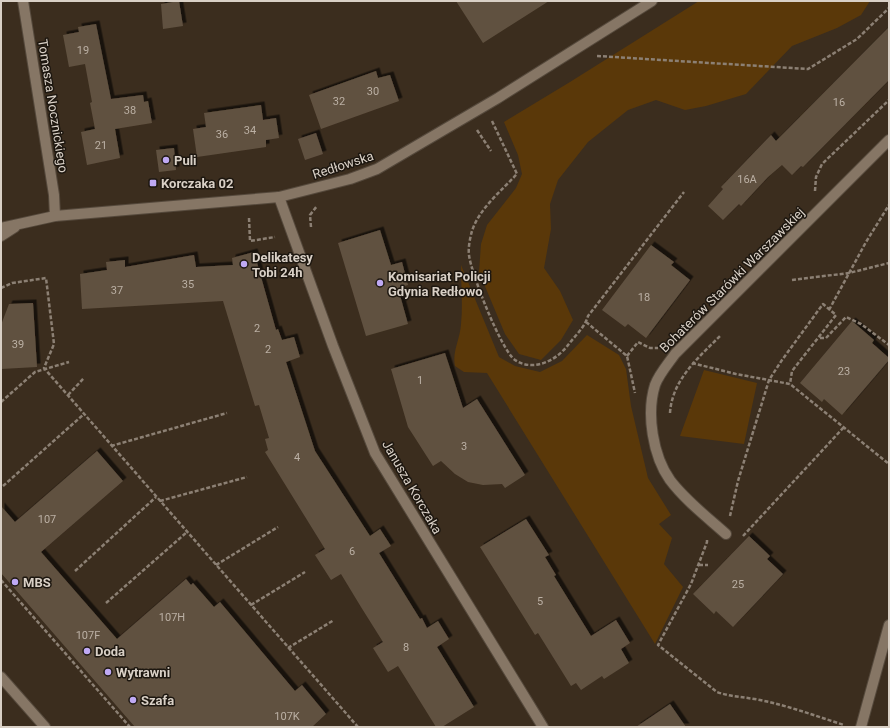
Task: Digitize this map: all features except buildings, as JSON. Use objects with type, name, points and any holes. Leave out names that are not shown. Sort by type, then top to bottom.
[{"type":"street","name":"Tomasza Nocznickiego","points":[[23,1],[54,195],[55,216]]},
{"type":"street","name":"Redłowska","points":[[1,228],[55,216],[279,197],[350,179],[377,169],[498,98],[652,1]]},
{"type":"street","name":"Bohaterów Starówki Warszawskiej","points":[[726,534],[681,492],[662,466],[656,446],[653,423],[652,396],[655,384],[663,369],[675,354],[889,140]]},
{"type":"street","name":"Janusza Korczaka","points":[[279,197],[333,346],[375,453],[543,727]]},
{"type":"street","name":"Redłowska","points":[[1,236],[22,223]]},
{"type":"street","points":[[861,727],[889,625]]},
{"type":"street","points":[[1,677],[45,727]]},
{"type":"path","points":[[596,56],[808,69],[857,39],[889,8]]},
{"type":"path","points":[[815,186],[816,177],[822,164],[889,100]]},
{"type":"path","points":[[491,118],[517,174],[477,217],[471,232],[469,255],[489,313],[506,351],[515,360],[531,366],[549,362],[561,354],[586,322],[588,316],[684,192]]},
{"type":"path","points":[[476,128],[491,151]]},
{"type":"path","points":[[829,310],[889,205]]},
{"type":"path","points":[[249,218],[250,241],[275,237]]},
{"type":"path","points":[[792,280],[849,273],[889,263]]},
{"type":"path","points":[[1,288],[12,283],[46,278],[54,344],[44,368]]},
{"type":"path","points":[[790,384],[792,371],[820,338],[824,328],[836,315],[823,304],[769,380],[738,481],[726,534],[740,538],[844,427]]},
{"type":"path","points":[[820,338],[826,338],[846,317],[861,324],[889,345]]},
{"type":"path","points":[[670,420],[671,401],[678,384],[693,363],[725,330]]},
{"type":"path","points":[[627,356],[638,342]]},
{"type":"path","points":[[1,402],[35,372],[44,368],[70,362]]},
{"type":"path","points":[[693,363],[790,384],[889,464]]},
{"type":"path","points":[[44,368],[358,727]]},
{"type":"path","points":[[68,396],[84,378]]},
{"type":"path","points":[[111,446],[227,413]]},
{"type":"path","points":[[3,486],[84,414]]},
{"type":"path","points":[[160,501],[247,477]]},
{"type":"path","points":[[75,571],[156,497]]},
{"type":"path","points":[[216,566],[278,527]]},
{"type":"path","points":[[106,603],[187,532]]},
{"type":"path","points":[[708,565],[699,565],[691,584],[658,645],[717,692],[728,696],[759,700],[786,706],[845,725]]},
{"type":"path","points":[[251,605],[305,572]]},
{"type":"path","points":[[1,580],[130,727]]},
{"type":"path","points":[[288,648],[334,620]]},
{"type":"shaded area","points":[[699,1],[870,1],[861,15],[837,28],[792,46],[746,94],[706,106],[685,110],[656,100],[628,110],[588,142],[558,180],[550,204],[551,229],[544,268],[560,291],[573,320],[561,340],[541,360],[519,354],[505,334],[479,272],[481,244],[487,225],[516,188],[522,174],[518,155],[504,122]]},
{"type":"shaded area","points":[[461,265],[499,357],[515,366],[540,372],[562,361],[587,335],[619,355],[626,369],[631,406],[648,478],[671,515],[659,524],[672,538],[664,564],[683,587],[655,644],[487,373],[464,372],[455,366],[455,350],[462,317]]},
{"type":"shaded area","points":[[704,370],[757,383],[744,444],[680,436]]},
{"type":"place","name":"Puli","points":[[166,160]]},
{"type":"place","name":"Korczaka 02","points":[[153,183]]},
{"type":"place","name":"Delikatesy Tobi 24h","points":[[244,264]]},
{"type":"place","name":"Komisariat Policji Gdynia Redłowo","points":[[380,283]]},
{"type":"place","name":"MBS","points":[[15,582]]},
{"type":"place","name":"Doda","points":[[87,651]]},
{"type":"place","name":"Wytrawni","points":[[108,672]]},
{"type":"place","name":"Szafa","points":[[133,700]]}]
